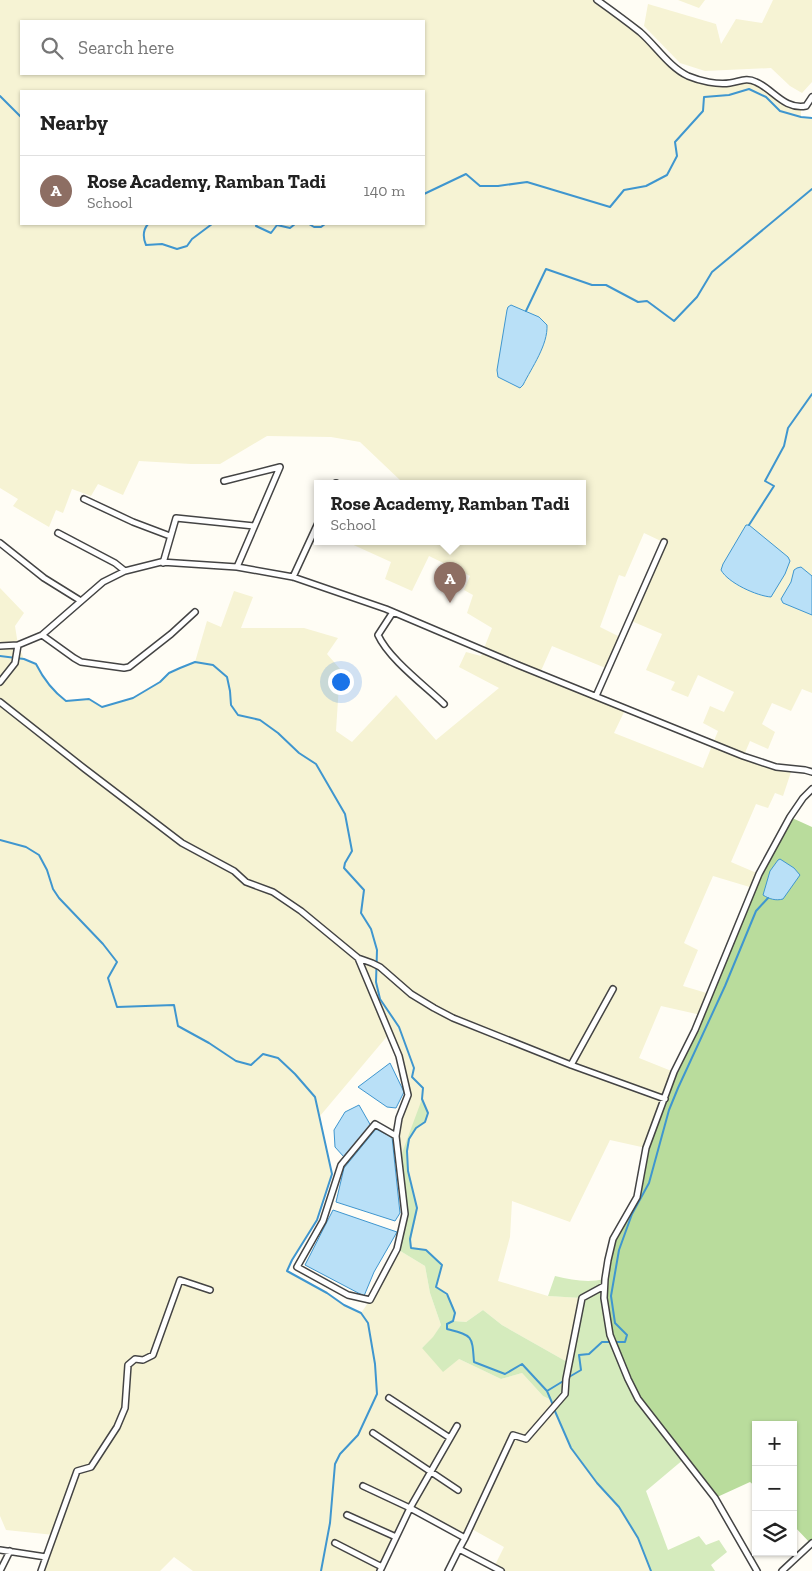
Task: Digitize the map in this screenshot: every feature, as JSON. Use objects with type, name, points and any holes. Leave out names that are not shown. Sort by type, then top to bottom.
[{"type":"street","points":[[597,0],[640,33],[674,66],[687,75],[697,79],[729,84],[743,79],[749,80],[764,86],[781,101],[801,107],[806,106],[812,98]]},
{"type":"street","points":[[224,481],[280,467],[237,567]]},
{"type":"street","points":[[84,499],[133,522],[170,536]]},
{"type":"street","points":[[163,563],[176,518],[254,526]]},
{"type":"street","points":[[293,577],[314,532]]},
{"type":"street","points":[[58,533],[115,563],[125,571]]},
{"type":"street","points":[[596,696],[664,542]]},
{"type":"street","points":[[0,543],[44,578],[81,601]]},
{"type":"street","points":[[0,646],[18,645],[42,635],[103,582],[125,571],[161,562],[237,567],[293,577],[393,612],[743,756],[776,767],[812,772]]},
{"type":"street","points":[[42,635],[80,662],[124,668],[129,667],[171,634],[195,612]]},
{"type":"street","points":[[393,612],[378,635],[382,645],[444,704]]},
{"type":"street","points":[[0,682],[15,662],[18,645]]},
{"type":"street","points":[[0,702],[182,843],[234,871],[246,882],[273,892],[301,911],[358,958],[372,962],[380,967],[411,994],[434,1008],[453,1018],[572,1065],[665,1099]]},
{"type":"street","points":[[757,1571],[715,1498],[638,1399],[610,1335],[604,1286],[614,1239],[637,1197],[646,1148],[674,1072],[696,1030],[759,874],[790,816],[812,789]]},
{"type":"street","points":[[358,958],[399,1056],[408,1094],[399,1118],[396,1136],[404,1214],[397,1249],[370,1300],[348,1295],[297,1267],[324,1221],[341,1165],[375,1124],[396,1136]]},
{"type":"street","points":[[572,1065],[613,989]]},
{"type":"street","points":[[41,1571],[77,1471],[92,1467],[117,1427],[125,1408],[128,1365],[135,1359],[143,1360],[152,1356],[180,1280],[210,1290]]},
{"type":"street","points":[[448,1571],[513,1435],[526,1439],[565,1394],[566,1379],[582,1298],[604,1286]]},
{"type":"street","points":[[390,1398],[450,1438]]},
{"type":"street","points":[[335,1543],[381,1569],[410,1508],[457,1426]]},
{"type":"street","points":[[374,1434],[458,1490]]},
{"type":"street","points":[[363,1486],[410,1508],[465,1538]]},
{"type":"street","points":[[347,1515],[396,1537]]},
{"type":"street","points":[[782,1571],[812,1544]]},
{"type":"street","points":[[459,1549],[501,1571]]},
{"type":"street","points":[[0,1550],[46,1557]]},
{"type":"street","points":[[0,1571],[10,1551]]},
{"type":"shaded area","points":[[0,0],[597,0],[687,75],[721,83],[749,80],[775,96],[801,107],[801,117],[812,118],[812,693],[802,689],[791,711],[772,703],[762,724],[775,732],[768,749],[750,741],[744,755],[792,769],[783,796],[775,793],[768,808],[756,804],[731,862],[759,874],[753,888],[713,876],[684,943],[698,950],[683,986],[710,994],[701,1015],[661,1006],[639,1058],[674,1072],[646,1148],[610,1140],[570,1222],[512,1201],[510,1237],[498,1281],[548,1296],[582,1298],[569,1363],[502,1325],[483,1310],[466,1322],[453,1321],[436,1287],[442,1265],[411,1248],[410,1239],[417,1208],[408,1169],[407,1151],[409,1139],[416,1128],[425,1122],[423,1100],[399,1161],[396,1136],[408,1094],[399,1056],[389,1034],[320,1116],[332,1174],[317,1220],[292,1260],[288,1271],[344,1305],[361,1313],[397,1249],[425,1266],[430,1293],[441,1325],[433,1338],[422,1348],[459,1359],[501,1379],[522,1373],[543,1396],[551,1400],[571,1448],[597,1483],[619,1507],[638,1538],[651,1571],[501,1571],[494,1567],[504,1547],[470,1528],[465,1538],[410,1508],[380,1571],[193,1571],[174,1557],[160,1571],[41,1571],[54,1535],[6,1530],[0,1516],[0,588],[24,613],[15,626],[18,645],[24,659],[36,664],[52,687],[66,701],[89,699],[102,707],[133,698],[160,682],[169,673],[195,662],[207,621],[221,627],[234,591],[253,597],[241,628],[304,628],[338,638],[327,654],[340,669],[336,731],[352,742],[396,695],[436,740],[499,688],[459,667],[466,652],[481,656],[492,628],[467,613],[473,595],[464,590],[470,576],[429,556],[412,591],[385,579],[391,562],[354,545],[586,545],[586,480],[400,480],[360,442],[331,437],[267,436],[220,464],[139,461],[123,495],[98,484],[91,496],[72,489],[63,513],[56,510],[49,527],[13,506],[18,499],[0,488]],"holes":[[[644,533],[663,542],[629,620],[662,634],[646,670],[675,682],[671,690],[688,697],[698,675],[734,692],[724,712],[710,706],[703,723],[718,731],[703,768],[614,733],[626,708],[540,673],[552,646],[608,669],[622,638],[600,627],[619,575],[625,577]]]},
{"type":"shaded area","points":[[678,0],[705,0],[699,8]]},
{"type":"shaded area","points":[[773,0],[812,0],[812,82],[802,93],[790,86],[771,68],[705,71],[680,63],[644,26],[648,4],[716,24],[721,44],[736,19],[762,23]]},
{"type":"green space","points":[[790,817],[812,827],[812,1545],[797,1529],[797,1421],[752,1421],[752,1484],[750,1482],[715,1498],[638,1399],[615,1348],[604,1298],[613,1239],[637,1197],[646,1148],[674,1072],[695,1030],[745,905]]},
{"type":"green space","points":[[422,1099],[428,1113],[425,1122],[411,1136],[407,1153],[407,1162],[417,1209],[411,1238],[411,1248],[426,1250],[442,1265],[436,1287],[451,1301],[455,1315],[454,1321],[466,1322],[483,1310],[502,1325],[569,1363],[581,1298],[548,1296],[555,1276],[586,1281],[605,1279],[684,1459],[646,1491],[668,1550],[699,1536],[706,1545],[719,1540],[727,1552],[711,1565],[715,1571],[651,1571],[638,1538],[619,1507],[597,1483],[571,1448],[551,1400],[543,1396],[522,1373],[501,1379],[459,1359],[443,1372],[422,1348],[441,1325],[430,1293],[425,1266],[397,1249],[405,1214],[399,1161]]},
{"type":"water","points":[[511,305],[539,317],[547,325],[547,333],[542,348],[520,388],[498,377],[497,370],[507,310]]},
{"type":"water","points":[[746,525],[749,525],[788,557],[790,561],[785,574],[771,597],[743,588],[730,580],[721,570]]},
{"type":"water","points":[[801,567],[812,576],[812,615],[783,603],[781,599],[791,582],[794,570]]},
{"type":"water","points":[[780,859],[794,868],[800,875],[783,899],[775,900],[763,895],[770,871]]},
{"type":"water","points":[[390,1063],[404,1092],[396,1108],[387,1107],[358,1087]]},
{"type":"water","points":[[359,1105],[371,1126],[344,1157],[335,1147],[334,1130],[345,1112]]},
{"type":"water","points":[[376,1129],[392,1137],[400,1213],[395,1221],[336,1202],[344,1168]]},
{"type":"water","points":[[333,1210],[397,1232],[374,1272],[364,1296],[305,1265]]},
{"type":"waterway","points":[[425,194],[466,174],[480,186],[498,186],[527,182],[610,207],[624,190],[646,186],[667,175],[677,156],[675,142],[703,111],[704,97],[729,95],[749,89],[766,97],[780,111],[812,118]]},
{"type":"waterway","points":[[0,96],[20,116]]},
{"type":"waterway","points":[[526,311],[546,269],[592,285],[606,285],[638,302],[647,301],[674,321],[697,297],[712,272],[812,189]]},
{"type":"waterway","points":[[147,225],[144,234],[146,245],[162,244],[177,249],[187,246],[192,239],[211,225]]},
{"type":"waterway","points":[[256,225],[271,233],[277,225]]},
{"type":"waterway","points":[[277,225],[290,228],[294,225]]},
{"type":"waterway","points":[[311,225],[314,227],[324,225]]},
{"type":"waterway","points":[[749,525],[774,486],[765,481],[784,446],[788,428],[812,394]]},
{"type":"waterway","points":[[0,656],[24,659],[36,664],[49,684],[66,701],[89,699],[102,707],[133,698],[160,682],[169,673],[195,662],[213,665],[227,677],[231,705],[238,715],[260,720],[278,733],[299,753],[316,764],[345,814],[352,851],[344,868],[364,890],[361,913],[371,929],[377,950],[376,982],[380,999],[399,1027],[414,1068],[412,1077],[423,1088],[422,1099],[428,1113],[425,1122],[416,1128],[409,1139],[407,1151],[408,1171],[417,1208],[410,1239],[411,1248],[426,1250],[442,1265],[436,1287],[447,1294],[455,1313],[453,1321],[447,1324],[447,1329],[462,1333],[469,1338],[473,1346],[474,1362],[505,1374],[522,1364],[547,1391]]},
{"type":"waterway","points":[[0,840],[26,847],[39,855],[47,870],[53,889],[59,898],[103,944],[117,962],[108,978],[117,1007],[174,1005],[178,1026],[236,1061],[251,1065],[263,1054],[278,1058],[315,1097],[332,1174],[317,1220],[287,1271],[361,1313],[368,1323],[375,1364],[377,1394],[358,1435],[340,1454],[335,1464],[330,1523],[321,1571]]},
{"type":"waterway","points":[[569,1377],[581,1370],[579,1355],[589,1354],[602,1342],[625,1342],[627,1335],[615,1323],[611,1296],[619,1250],[632,1214],[649,1183],[669,1110],[678,1088],[725,986],[756,911],[768,898]]},
{"type":"waterway","points":[[553,1405],[547,1391],[565,1380]]},
{"type":"waterway","points":[[554,1409],[571,1448],[597,1483],[619,1507],[638,1538],[651,1571]]},
{"type":"place","name":"Rose Academy, Ramban Tadi","points":[[450,603]]}]
